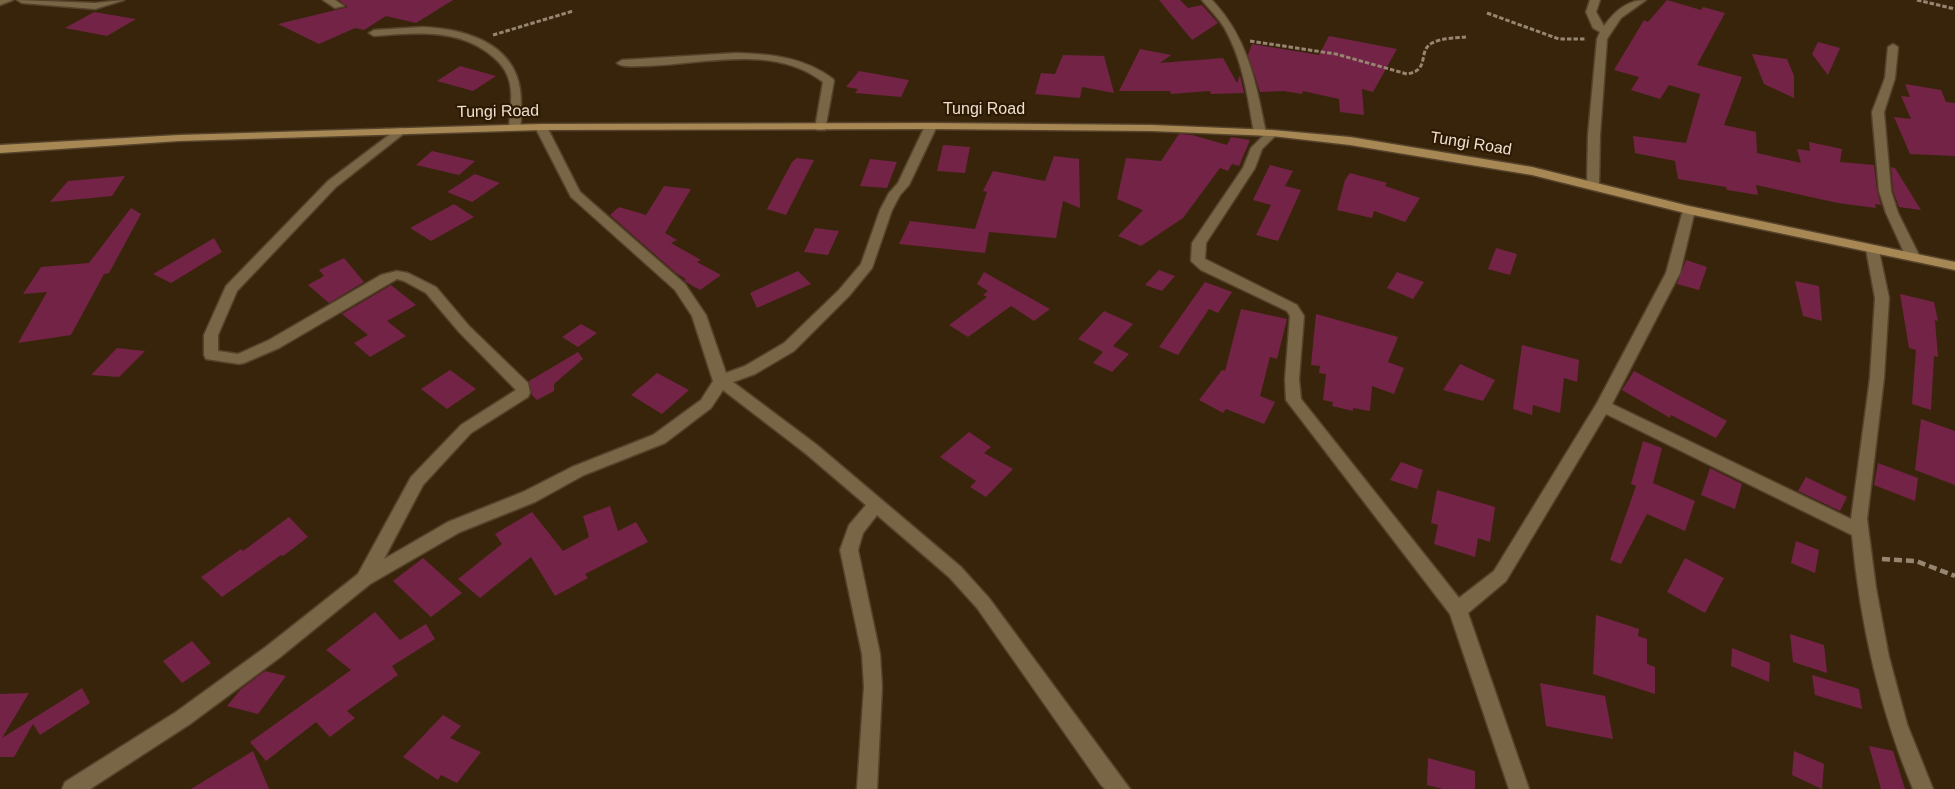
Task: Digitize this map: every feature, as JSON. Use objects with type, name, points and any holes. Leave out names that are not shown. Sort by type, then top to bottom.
[{"type":"main road","name":"Tungi Road","points":[[0,149],[179,138],[515,128],[931,126],[1152,128],[1266,133],[1362,143],[1532,171],[1689,210],[1955,266]]},
{"type":"street","points":[[0,2],[8,0]]},
{"type":"street","points":[[22,0],[95,6],[119,0]]},
{"type":"street","points":[[328,0],[339,6]]},
{"type":"street","points":[[1206,0],[1230,26],[1238,39],[1266,133],[1249,168],[1199,243],[1198,261],[1292,308],[1297,316],[1294,400],[1458,610],[1520,789]]},
{"type":"street","points":[[1595,0],[1591,12],[1603,34]]},
{"type":"street","points":[[1593,185],[1594,135],[1603,34],[1617,15],[1641,0]]},
{"type":"street","points":[[374,33],[432,30],[476,40],[489,47],[507,64],[515,81],[515,128]]},
{"type":"street","points":[[1893,47],[1890,78],[1878,112],[1885,190],[1892,213],[1913,256]]},
{"type":"street","points":[[622,63],[721,57],[778,59],[798,64],[819,71],[829,81],[821,128]]},
{"type":"street","points":[[72,789],[183,718],[273,652],[364,579],[454,527],[530,497],[578,471],[659,439],[706,404],[721,381],[750,370],[789,347],[844,293],[867,265],[886,210],[903,185],[931,126]]},
{"type":"street","points":[[541,128],[575,194],[680,287],[699,315],[721,381],[811,449],[875,506],[936,554],[983,603],[1108,778],[1120,789]]},
{"type":"street","points":[[364,579],[417,481],[466,429],[523,393],[523,387],[464,328],[431,290],[402,275],[386,278],[274,344],[239,359],[211,355],[211,335],[231,289],[332,184],[401,131]]},
{"type":"street","points":[[1458,610],[1500,576],[1603,406],[1673,273],[1689,210]]},
{"type":"street","points":[[1873,249],[1881,298],[1877,378],[1859,519],[1860,531],[1866,590],[1883,675],[1895,718],[1923,789]]},
{"type":"street","points":[[1603,406],[1860,531]]},
{"type":"street","points":[[867,789],[873,687],[871,654],[849,550],[855,530],[875,506]]},
{"type":"path","points":[[1917,0],[1955,9]]},
{"type":"path","points":[[476,40],[573,10]]},
{"type":"path","points":[[1487,13],[1559,39],[1603,34]]},
{"type":"path","points":[[1238,39],[1303,46],[1343,54],[1401,73],[1412,74],[1420,69],[1424,51],[1431,44],[1466,37]]},
{"type":"path","points":[[1863,558],[1916,561],[1955,576]]},
{"type":"building","points":[[339,0],[453,0],[416,23],[386,16],[364,30],[355,28],[319,44],[278,24],[348,7]]},
{"type":"building","points":[[1159,0],[1180,0],[1188,8],[1202,5],[1218,23],[1192,40]]},
{"type":"building","points":[[1667,0],[1701,10],[1703,7],[1725,13],[1697,65],[1742,77],[1724,125],[1756,132],[1757,153],[1801,163],[1797,149],[1810,151],[1809,142],[1842,149],[1840,162],[1874,165],[1881,205],[1875,204],[1876,208],[1838,203],[1756,185],[1758,195],[1727,190],[1726,187],[1678,179],[1675,161],[1635,153],[1633,136],[1686,143],[1700,94],[1669,85],[1660,99],[1631,90],[1639,77],[1614,70],[1644,20],[1648,22]]},
{"type":"building","points":[[94,12],[136,19],[107,36],[65,28]]},
{"type":"building","points":[[1329,36],[1397,49],[1373,92],[1362,89],[1364,115],[1340,112],[1339,99],[1303,91],[1302,94],[1284,91],[1260,92],[1248,55],[1252,44],[1319,55]]},
{"type":"building","points":[[1818,42],[1840,48],[1828,75],[1812,54]]},
{"type":"building","points":[[1140,49],[1171,55],[1160,63],[1223,58],[1237,83],[1240,75],[1244,93],[1211,94],[1210,91],[1171,94],[1170,91],[1119,91]]},
{"type":"building","points":[[1752,54],[1787,59],[1794,76],[1794,98],[1764,84]]},
{"type":"building","points":[[1063,55],[1104,56],[1114,93],[1082,87],[1080,98],[1035,94],[1041,73],[1055,74]]},
{"type":"building","points":[[460,66],[496,76],[473,91],[437,81]]},
{"type":"building","points":[[859,71],[909,80],[901,97],[855,93],[858,89],[846,87]]},
{"type":"building","points":[[1905,84],[1941,90],[1946,102],[1955,103],[1955,156],[1910,154],[1894,117],[1911,119],[1901,96],[1910,97]]},
{"type":"building","points":[[1179,134],[1192,135],[1227,145],[1231,137],[1250,140],[1239,166],[1232,164],[1228,171],[1220,168],[1183,218],[1141,246],[1118,236],[1143,210],[1117,199],[1126,158],[1161,161]]},
{"type":"building","points":[[943,145],[970,147],[965,173],[937,171]]},
{"type":"building","points":[[432,151],[475,161],[459,175],[416,165]]},
{"type":"building","points":[[1054,156],[1079,159],[1080,208],[1063,201],[1056,238],[989,232],[985,253],[899,244],[910,221],[975,229],[987,192],[983,191],[993,171],[1045,181]]},
{"type":"building","points":[[797,158],[814,160],[786,215],[767,209],[792,162]]},
{"type":"building","points":[[870,159],[897,162],[887,188],[860,186]]},
{"type":"building","points":[[1270,165],[1293,171],[1285,186],[1301,190],[1278,241],[1256,235],[1271,205],[1253,200]]},
{"type":"building","points":[[1891,167],[1895,168],[1921,210],[1899,207],[1893,191]]},
{"type":"building","points":[[1350,173],[1387,183],[1385,186],[1420,198],[1405,222],[1374,211],[1372,218],[1337,210],[1345,180]]},
{"type":"building","points":[[475,174],[500,183],[472,202],[447,192]]},
{"type":"building","points":[[125,176],[112,196],[50,202],[68,181]]},
{"type":"building","points":[[664,186],[691,189],[665,233],[677,240],[671,243],[701,260],[697,262],[721,275],[700,290],[686,282],[684,280],[686,279],[676,273],[610,215],[619,207],[646,215]]},
{"type":"building","points":[[454,204],[474,217],[431,241],[410,228]]},
{"type":"building","points":[[131,208],[141,214],[109,273],[104,274],[71,335],[18,343],[47,292],[23,294],[41,267],[89,263]]},
{"type":"building","points":[[815,228],[839,231],[828,255],[804,252]]},
{"type":"building","points":[[214,238],[222,252],[171,283],[153,274]]},
{"type":"building","points":[[1496,248],[1517,254],[1510,275],[1488,269]]},
{"type":"building","points":[[344,258],[364,282],[329,303],[308,285],[324,276],[319,270]]},
{"type":"building","points":[[1686,260],[1707,267],[1699,290],[1677,284]]},
{"type":"building","points":[[1159,270],[1175,276],[1162,291],[1145,285]]},
{"type":"building","points":[[798,271],[811,284],[757,308],[750,293]]},
{"type":"building","points":[[984,272],[1050,309],[1034,321],[1011,306],[968,337],[949,325],[987,297],[983,295],[988,291],[977,284]]},
{"type":"building","points":[[1397,272],[1424,282],[1413,299],[1387,288]]},
{"type":"building","points":[[1795,281],[1819,286],[1822,321],[1803,316]]},
{"type":"building","points":[[1205,282],[1232,292],[1218,313],[1209,309],[1178,355],[1159,347]]},
{"type":"building","points":[[391,285],[416,305],[387,321],[406,336],[370,357],[354,343],[368,335],[342,314]]},
{"type":"building","points":[[1900,294],[1934,302],[1938,321],[1935,320],[1938,357],[1934,356],[1931,410],[1912,404],[1916,350],[1909,348]]},
{"type":"building","points":[[1241,309],[1287,319],[1277,359],[1270,357],[1260,396],[1275,402],[1264,424],[1226,409],[1223,413],[1199,400],[1222,370],[1225,371]]},
{"type":"building","points":[[1104,311],[1133,324],[1113,346],[1129,354],[1112,372],[1093,363],[1103,352],[1078,339]]},
{"type":"building","points":[[1316,314],[1398,337],[1388,362],[1404,368],[1394,394],[1372,386],[1370,411],[1353,408],[1353,411],[1332,406],[1333,402],[1323,400],[1326,374],[1319,373],[1320,366],[1311,365]]},
{"type":"building","points":[[581,324],[597,333],[578,347],[562,337]]},
{"type":"building","points":[[1522,345],[1579,360],[1577,382],[1564,378],[1560,413],[1533,405],[1532,415],[1513,409]]},
{"type":"building","points":[[117,348],[145,351],[119,377],[91,375]]},
{"type":"building","points":[[578,352],[583,359],[554,384],[554,391],[537,400],[532,395],[529,381]]},
{"type":"building","points":[[1460,364],[1495,380],[1483,401],[1443,390]]},
{"type":"building","points":[[450,370],[476,389],[447,409],[421,389]]},
{"type":"building","points":[[1634,371],[1727,421],[1716,438],[1671,415],[1670,418],[1622,390]]},
{"type":"building","points":[[657,373],[689,390],[662,414],[631,395]]},
{"type":"building","points":[[1921,419],[1955,431],[1955,485],[1915,470]]},
{"type":"building","points":[[969,432],[991,447],[984,453],[1013,469],[986,497],[970,487],[976,481],[940,457]]},
{"type":"building","points":[[1643,441],[1662,448],[1653,483],[1695,501],[1685,531],[1647,514],[1621,564],[1610,560],[1636,486],[1631,484]]},
{"type":"building","points":[[1401,462],[1423,470],[1417,489],[1390,480]]},
{"type":"building","points":[[1878,463],[1918,478],[1915,501],[1874,485]]},
{"type":"building","points":[[1710,468],[1742,484],[1735,509],[1701,495]]},
{"type":"building","points":[[1806,477],[1847,497],[1840,511],[1798,491]]},
{"type":"building","points":[[1437,490],[1495,507],[1490,542],[1478,538],[1475,557],[1434,544],[1438,525],[1431,523]]},
{"type":"building","points":[[610,506],[618,531],[636,522],[648,542],[585,574],[588,578],[555,596],[531,557],[480,598],[458,579],[502,544],[495,534],[532,512],[563,551],[589,537],[583,516]]},
{"type":"building","points":[[289,517],[308,537],[283,556],[281,555],[222,597],[201,577],[241,549],[243,551]]},
{"type":"building","points":[[1796,541],[1819,550],[1815,573],[1791,563]]},
{"type":"building","points":[[423,558],[462,593],[431,617],[393,581]]},
{"type":"building","points":[[1685,558],[1724,578],[1705,613],[1667,592]]},
{"type":"building","points":[[375,612],[400,640],[426,624],[435,639],[392,666],[398,675],[347,711],[355,718],[330,737],[316,722],[266,761],[250,742],[351,670],[326,650]]},
{"type":"building","points":[[1596,615],[1639,629],[1638,636],[1647,639],[1647,664],[1655,667],[1655,694],[1593,674]]},
{"type":"building","points":[[1790,634],[1824,645],[1827,673],[1793,662]]},
{"type":"building","points":[[192,641],[211,663],[182,683],[163,661]]},
{"type":"building","points":[[1732,648],[1770,663],[1769,682],[1731,666]]},
{"type":"building","points":[[265,671],[286,676],[258,714],[227,706],[241,689]]},
{"type":"building","points":[[1812,675],[1859,689],[1862,709],[1815,695]]},
{"type":"building","points":[[1540,683],[1605,696],[1613,739],[1546,726]]},
{"type":"building","points":[[82,688],[90,703],[40,735],[33,724],[14,757],[0,757],[0,694],[29,693],[2,738]]},
{"type":"building","points":[[443,715],[461,726],[450,738],[481,752],[457,783],[441,775],[438,780],[403,757]]},
{"type":"building","points":[[1869,746],[1893,751],[1905,789],[1881,789]]},
{"type":"building","points":[[253,751],[269,789],[191,789]]},
{"type":"building","points":[[1794,751],[1824,764],[1822,789],[1792,775]]},
{"type":"building","points":[[1428,758],[1475,771],[1475,789],[1443,789],[1427,785]]}]
